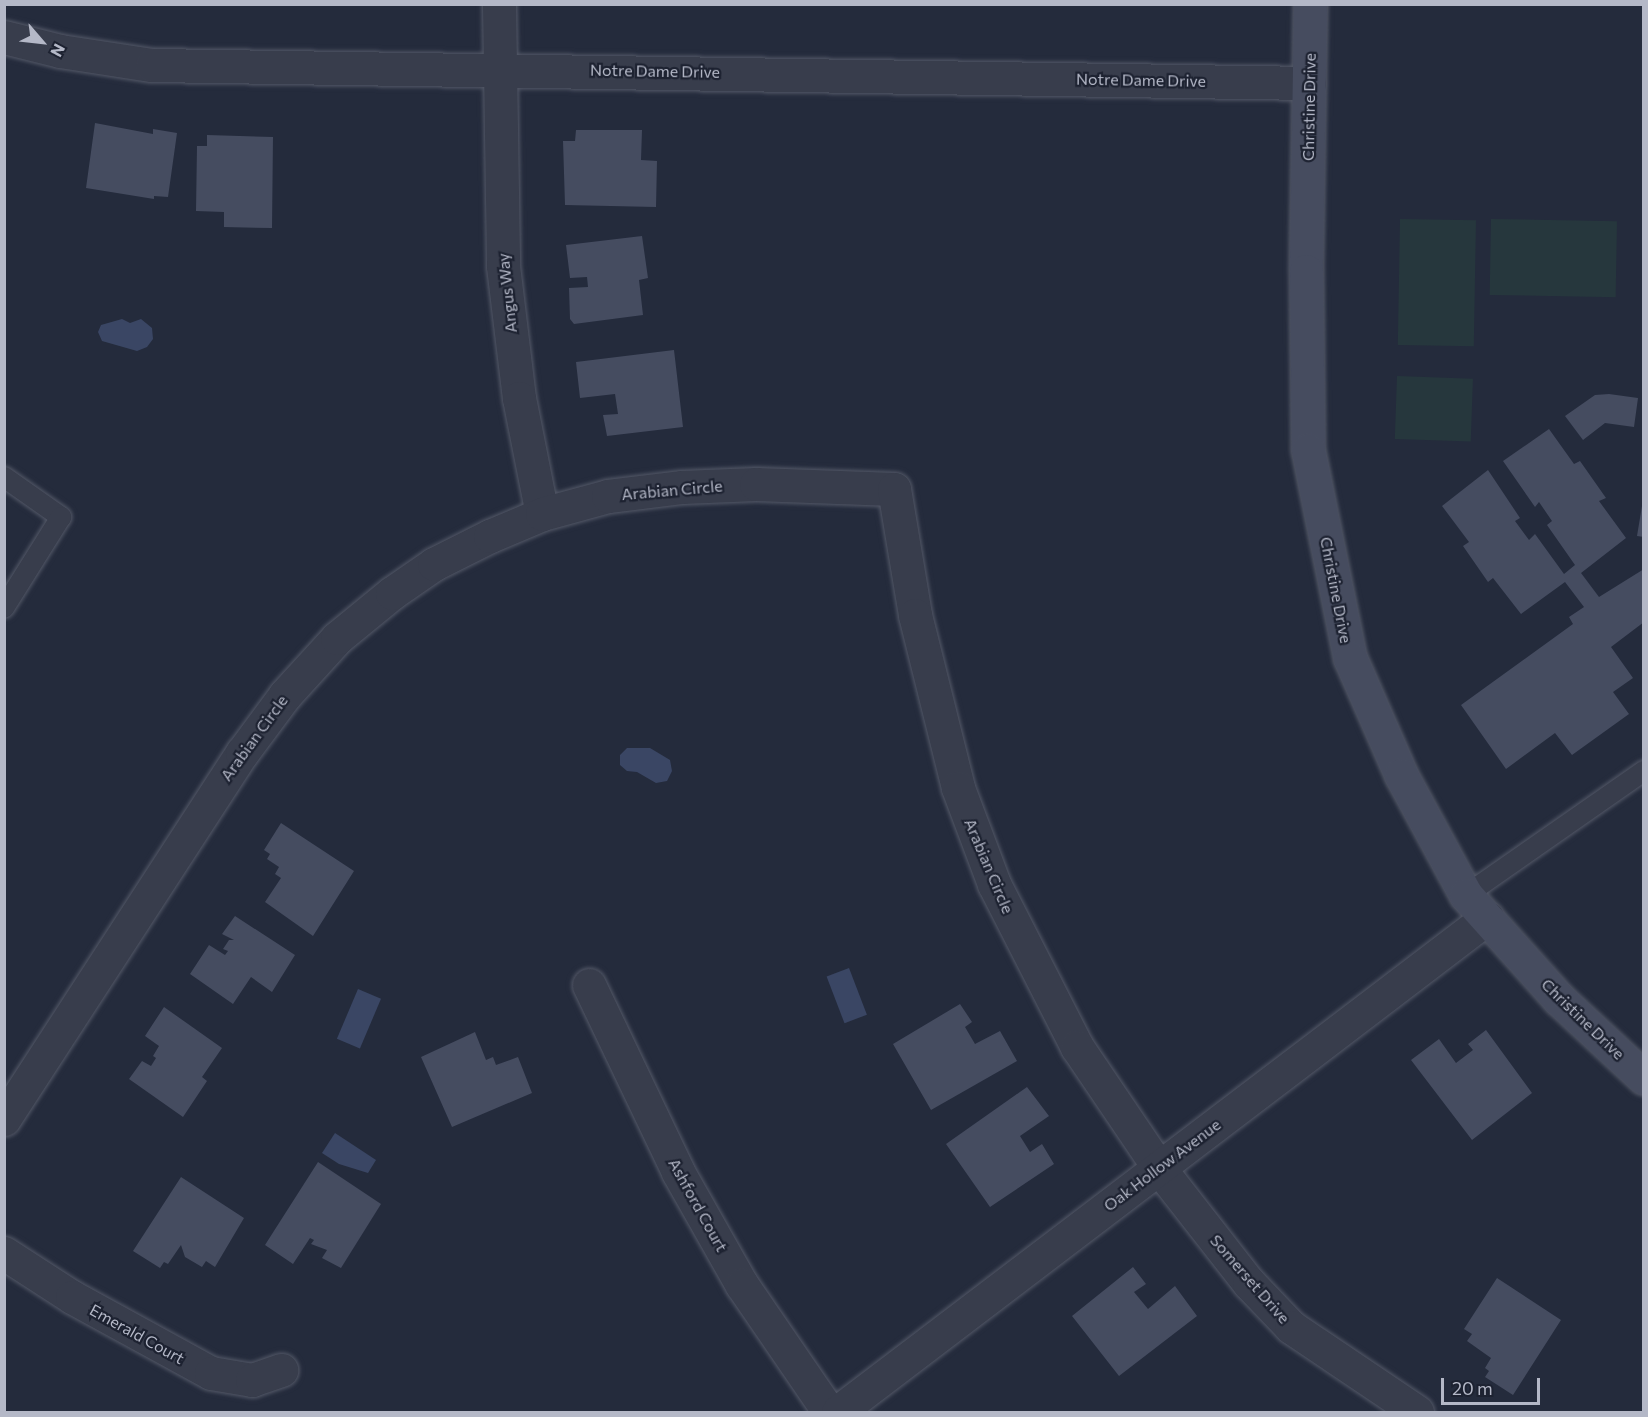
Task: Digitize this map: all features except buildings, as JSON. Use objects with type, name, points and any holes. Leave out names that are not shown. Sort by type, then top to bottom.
[{"type":"street","name":"Angus Way","points":[[499,4],[503,266],[519,398],[542,514]]},
{"type":"street","name":"Christine Drive","points":[[1310,4],[1308,450],[1350,658],[1401,775],[1476,906],[1559,999],[1644,1078]]},
{"type":"street","name":"Notre Dame Drive","points":[[4,37],[60,51],[152,65],[500,68],[1309,83]]},
{"type":"street","name":"Arabian Circle","points":[[4,1119],[242,753],[285,695],[337,638],[401,587],[434,564],[542,514],[608,496],[682,487],[756,484],[894,489],[915,615],[958,788],[994,884],[1077,1047],[1159,1168]]},
{"type":"street","name":"Oak Hollow Avenue","points":[[838,1413],[1159,1168],[1476,906]]},
{"type":"street","name":"Ashford Court","points":[[589,985],[678,1172],[742,1285],[829,1413]]},
{"type":"street","name":"Somerset Drive","points":[[1159,1168],[1249,1283],[1291,1327],[1417,1413]]},
{"type":"street","name":"Emerald Court","points":[[4,1253],[72,1298],[212,1373],[252,1380],[281,1370]]},
{"type":"lane","points":[[4,477],[61,517],[4,608]]},
{"type":"lane","points":[[1476,906],[1644,771]]},
{"type":"shaded area","points":[[1400,219],[1476,220],[1474,346],[1398,345]]},
{"type":"shaded area","points":[[1491,219],[1617,221],[1616,297],[1490,295]]},
{"type":"shaded area","points":[[1397,376],[1473,379],[1471,442],[1395,439]]},
{"type":"water","points":[[122,319],[130,323],[141,319],[152,328],[153,339],[147,347],[137,351],[102,341],[98,332],[101,325]]},
{"type":"water","points":[[627,748],[650,748],[670,760],[672,771],[667,781],[656,783],[637,772],[627,771],[620,765],[620,755]]},
{"type":"water","points":[[849,968],[867,1015],[845,1023],[827,977]]},
{"type":"water","points":[[358,989],[381,999],[360,1048],[337,1039]]},
{"type":"water","points":[[335,1133],[376,1160],[368,1173],[339,1164],[322,1153]]}]
